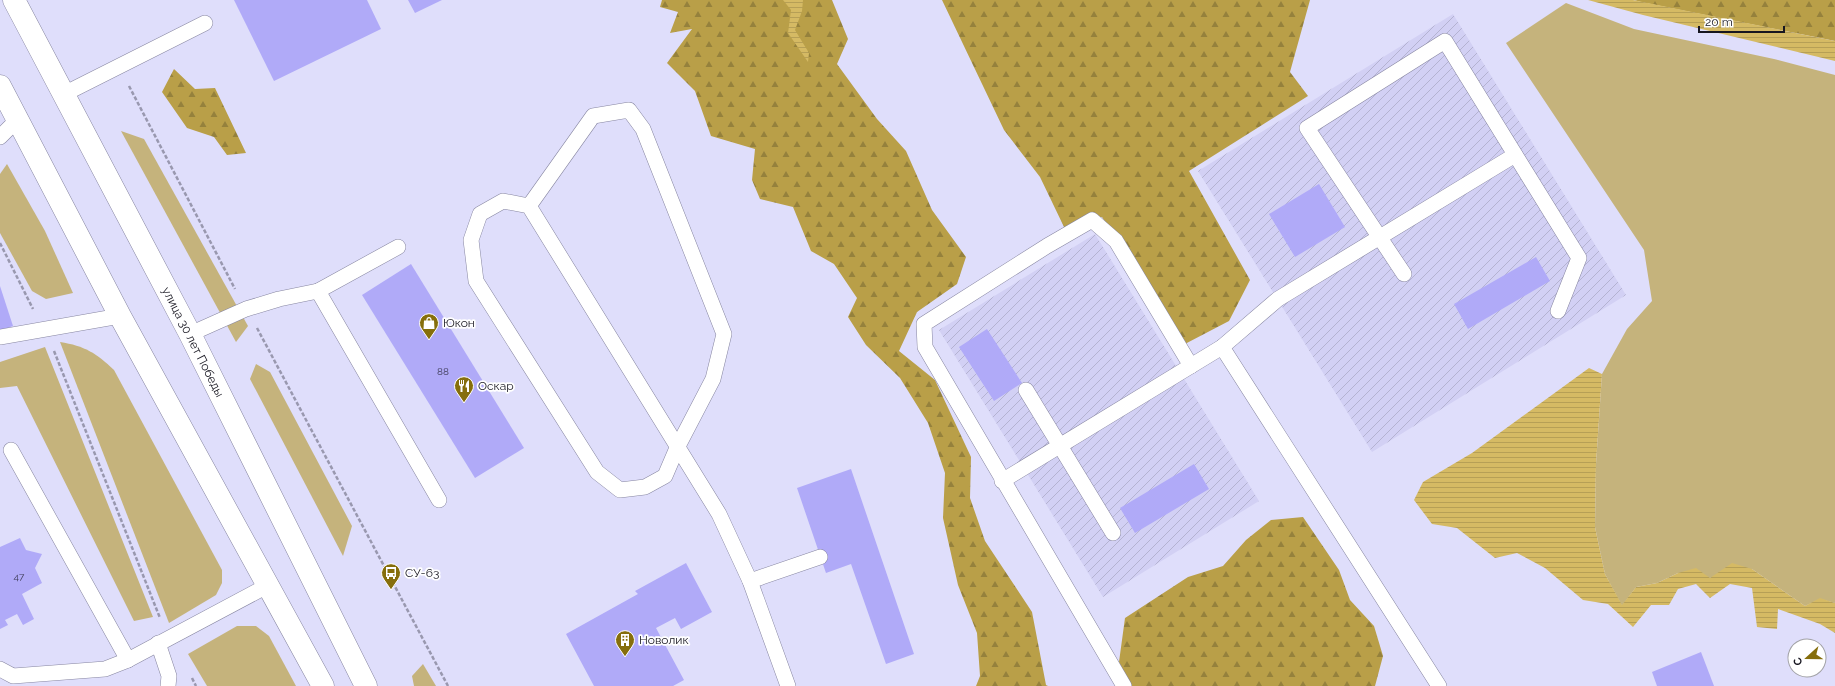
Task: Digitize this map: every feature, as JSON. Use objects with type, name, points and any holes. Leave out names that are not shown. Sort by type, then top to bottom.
[{"type":"main road","name":"улица 30 лет Победы","points":[[14,0],[190,334],[366,686]]},
{"type":"main road","points":[[0,86],[120,316],[323,686]]},
{"type":"lane","points":[[64,94],[205,23]]},
{"type":"lane","points":[[1404,274],[1307,128],[1445,41],[1579,258],[1558,311]]},
{"type":"lane","points":[[528,206],[593,116],[629,110],[643,129],[724,334],[713,379],[677,448],[665,476],[645,487],[620,490],[597,472],[476,280],[471,240],[480,214],[503,201],[528,206],[677,448],[719,514],[750,581],[788,686]]},
{"type":"lane","points":[[0,137],[18,119]]},
{"type":"lane","points":[[1002,481],[1222,347],[1278,299],[1516,155]]},
{"type":"lane","points":[[1124,686],[1002,481],[925,347],[924,324],[1047,246],[1092,220],[1116,241],[1191,366]]},
{"type":"lane","points":[[190,334],[246,309],[279,299],[318,291],[398,247]]},
{"type":"lane","points":[[318,291],[439,500]]},
{"type":"lane","points":[[0,336],[120,316]]},
{"type":"lane","points":[[1222,347],[1439,686]]},
{"type":"lane","points":[[1026,390],[1113,533]]},
{"type":"lane","points":[[11,450],[128,660]]},
{"type":"lane","points":[[750,581],[820,557]]},
{"type":"lane","points":[[0,669],[13,676],[105,669],[128,660],[267,586]]},
{"type":"lane","points":[[163,641],[169,676],[168,686]]},
{"type":"path","points":[[118,66],[448,686]]},
{"type":"path","points":[[0,243],[57,357],[163,641]]},
{"type":"path","points":[[188,672],[196,686]]},
{"type":"shaded area","points":[[783,0],[803,0],[802,11],[795,30],[809,53],[808,62],[788,33],[791,10]]},
{"type":"shaded area","points":[[1588,0],[1633,0],[1835,41],[1835,61],[1643,15]]},
{"type":"shaded area","points":[[1566,3],[1634,29],[1774,59],[1835,75],[1835,603],[1820,599],[1805,606],[1752,569],[1710,578],[1678,573],[1657,583],[1636,587],[1622,606],[1605,574],[1595,527],[1596,464],[1602,374],[1627,329],[1652,301],[1644,250],[1506,43]]},
{"type":"shaded area","points":[[1453,14],[1626,295],[1372,452],[1198,171]]},
{"type":"shaded area","points":[[121,131],[144,139],[248,326],[236,342]]},
{"type":"shaded area","points":[[7,164],[45,231],[73,293],[46,299],[32,291],[0,233],[0,174]]},
{"type":"shaded area","points":[[1095,234],[1259,501],[1103,597],[939,330]]},
{"type":"shaded area","points":[[60,342],[90,351],[114,370],[222,570],[222,583],[216,595],[169,623]]},
{"type":"shaded area","points":[[45,347],[153,617],[134,621],[17,386],[0,388],[0,362]]},
{"type":"shaded area","points":[[256,364],[270,372],[352,526],[343,556],[250,379]]},
{"type":"shaded area","points":[[1589,368],[1602,374],[1596,464],[1595,527],[1605,574],[1622,605],[1636,587],[1657,583],[1678,573],[1696,568],[1710,578],[1732,563],[1752,569],[1805,606],[1820,598],[1835,603],[1835,633],[1820,624],[1778,609],[1777,629],[1757,627],[1752,588],[1730,584],[1710,598],[1696,584],[1678,589],[1669,605],[1651,605],[1633,627],[1608,604],[1583,600],[1545,568],[1517,553],[1495,558],[1457,528],[1432,524],[1414,500],[1423,482],[1472,453]]},
{"type":"shaded area","points":[[237,626],[256,626],[269,636],[296,686],[207,686],[188,654]]},
{"type":"shaded area","points":[[423,664],[436,686],[414,686],[412,676]]},
{"type":"green space","points":[[662,0],[832,0],[848,39],[837,64],[877,119],[906,151],[932,210],[966,257],[957,284],[917,312],[899,351],[935,380],[971,457],[970,498],[985,541],[1032,612],[1046,685],[1048,686],[976,686],[980,676],[977,633],[958,585],[943,518],[945,473],[928,423],[900,378],[866,345],[848,317],[857,298],[834,264],[811,251],[793,207],[760,199],[752,180],[755,149],[711,136],[695,91],[667,63],[692,29],[670,33],[678,12],[660,7]]},
{"type":"green space","points":[[942,0],[1310,0],[1290,72],[1308,96],[1189,171],[1250,280],[1229,321],[1183,345],[1102,217],[1065,229],[1040,177],[1004,130]]},
{"type":"green space","points":[[1634,0],[1835,0],[1835,41],[1641,2]]},
{"type":"green space","points":[[174,69],[195,89],[215,88],[246,153],[227,155],[214,137],[187,128],[162,92]]},
{"type":"green space","points":[[1303,517],[1339,570],[1350,600],[1374,626],[1383,656],[1375,686],[1130,686],[1119,662],[1125,618],[1188,577],[1223,566],[1246,540],[1271,520]]},
{"type":"building","points":[[234,0],[367,0],[381,29],[274,81]]},
{"type":"building","points":[[408,0],[442,0],[415,13]]},
{"type":"building","points":[[1319,184],[1345,227],[1295,257],[1269,214]]},
{"type":"building","points":[[1536,257],[1550,281],[1468,329],[1454,304]]},
{"type":"building","points":[[411,264],[524,448],[475,478],[362,295]]},
{"type":"building","points":[[0,286],[13,326],[0,331]]},
{"type":"building","points":[[987,329],[1022,383],[994,401],[959,347]]},
{"type":"building","points":[[1194,464],[1209,489],[1135,533],[1120,508]]},
{"type":"building","points":[[851,469],[914,654],[886,664],[851,564],[826,573],[797,488]]},
{"type":"building","points":[[20,538],[26,550],[42,554],[35,568],[42,583],[22,594],[34,619],[23,625],[17,614],[5,620],[8,625],[0,629],[0,547]]},
{"type":"building","name":"Новолик","points":[[686,563],[712,612],[681,629],[675,618],[656,628],[684,680],[673,686],[594,686],[566,634],[638,594],[635,591]]},
{"type":"building","points":[[1701,652],[1714,686],[1657,686],[1652,672]]},
{"type":"place","name":"Юкон","points":[[429,340]]},
{"type":"place","name":"Оскар","points":[[464,403]]},
{"type":"place","name":"СУ-63","points":[[391,590]]},
{"type":"place","name":"Новолик","points":[[625,657]]}]
